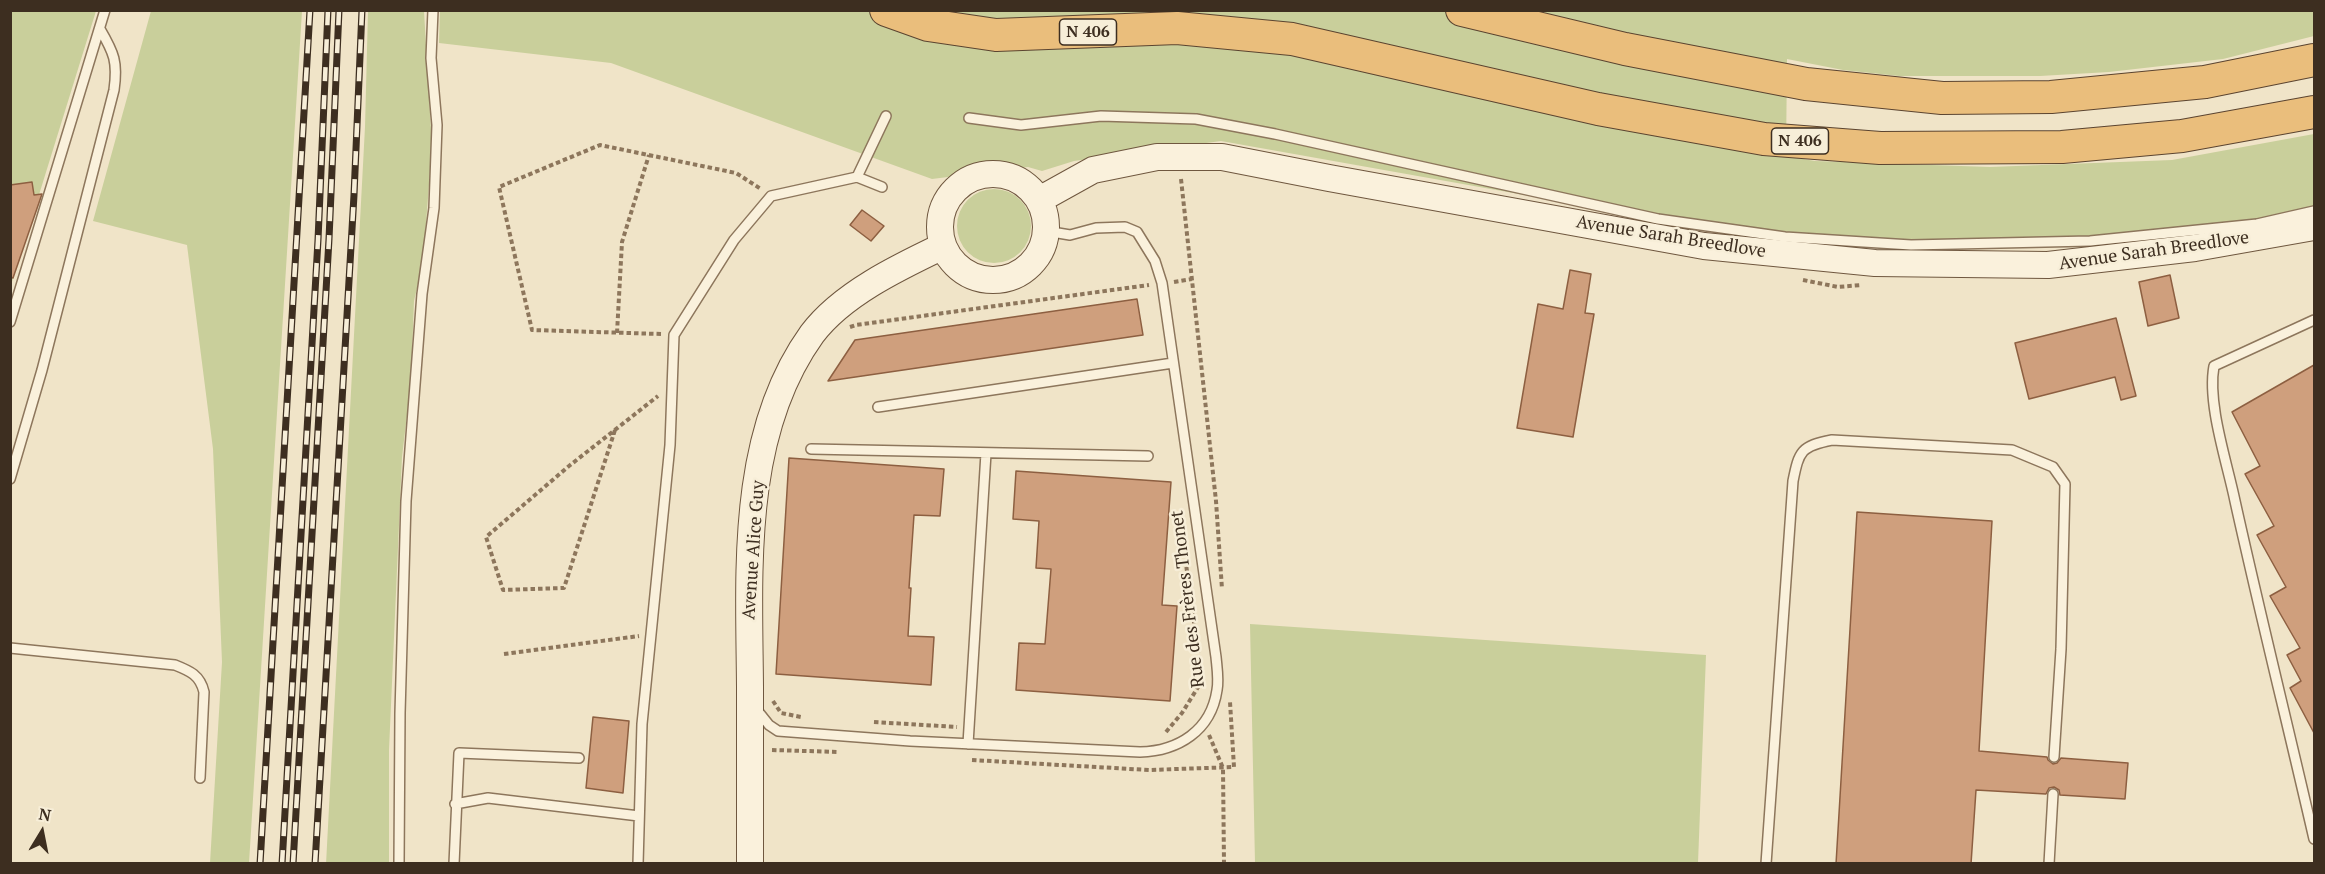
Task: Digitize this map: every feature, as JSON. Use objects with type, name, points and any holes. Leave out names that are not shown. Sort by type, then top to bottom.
[{"type":"highway","name":"N 406","points":[[886,10],[927,25],[996,35],[1177,28],[1293,39],[1598,109],[1764,139],[1880,148],[2062,147],[2181,136],[2314,112]]},
{"type":"highway","points":[[1462,10],[1625,49],[1806,84],[1942,98],[2050,97],[2205,82],[2314,60]]},
{"type":"main road","name":"Avenue Sarah Breedlove","points":[[1039,200],[1093,170],[1157,157],[1222,157],[1704,246],[1875,263],[2048,265],[2195,248],[2314,227]]},
{"type":"main road","points":[[998,174],[1019,181],[1039,200],[1045,213],[1046,231],[1040,253],[1025,270],[1005,280],[985,280],[967,274],[951,261],[943,246],[940,223],[946,202],[959,186],[979,176],[998,174]]},
{"type":"main road","name":"Avenue Alice Guy","points":[[750,864],[759,697],[749,580],[753,505],[765,435],[787,378],[813,333],[849,297],[900,266],[943,246]]},
{"type":"lane","points":[[10,322],[105,10]]},
{"type":"lane","points":[[399,864],[400,713],[406,501],[422,294],[434,208],[437,125],[431,58],[433,10]]},
{"type":"lane","points":[[10,479],[42,370],[114,90],[117,69],[114,51],[100,29]]},
{"type":"lane","points":[[857,177],[886,116]]},
{"type":"lane","points":[[969,118],[1021,125],[1101,116],[1196,119],[1275,134],[1658,219],[1785,237],[1911,245],[2090,241],[2257,224],[2314,211]]},
{"type":"lane","points":[[638,864],[642,724],[670,445],[675,335],[734,240],[771,196],[857,177],[882,187]]},
{"type":"lane","name":"Rue des Frères Thonet","points":[[769,725],[783,732],[910,741],[1160,751],[1192,735],[1204,723],[1213,708],[1218,688],[1217,672],[1162,283],[1155,261],[1137,232],[1125,227],[1096,228],[1070,235],[1046,231]]},
{"type":"lane","points":[[2314,320],[2214,366],[2211,381],[2246,550],[2314,839]]},
{"type":"lane","points":[[878,407],[1173,363]]},
{"type":"lane","points":[[1766,864],[1793,481],[1798,458],[1812,444],[1832,440],[2012,450],[2053,467],[2065,484],[2061,649],[2054,757]]},
{"type":"lane","points":[[812,448],[1149,456]]},
{"type":"lane","points":[[968,744],[986,453]]},
{"type":"lane","points":[[10,648],[175,665],[194,672],[202,681],[204,692],[200,778]]},
{"type":"lane","points":[[759,697],[760,716],[769,725]]},
{"type":"lane","points":[[454,864],[459,753],[579,758]]},
{"type":"lane","points":[[2049,864],[2053,794]]},
{"type":"lane","points":[[455,804],[488,798],[639,816]]},
{"type":"path","points":[[675,335],[532,330],[499,187],[600,145],[736,173],[771,196]]},
{"type":"path","points":[[617,333],[622,242],[649,155]]},
{"type":"path","points":[[1184,171],[1180,178],[1216,501],[1223,594]]},
{"type":"path","points":[[1792,278],[1838,287],[1862,285]]},
{"type":"path","points":[[841,332],[856,325],[1191,279]]},
{"type":"path","points":[[1147,285],[1149,297]]},
{"type":"path","points":[[615,430],[564,588],[503,590],[486,537],[569,466],[615,430],[673,385]]},
{"type":"path","points":[[1163,736],[1182,713],[1200,684],[1199,659],[1181,530]]},
{"type":"path","points":[[504,654],[652,634]]},
{"type":"path","points":[[759,697],[769,725],[769,750]]},
{"type":"path","points":[[1185,767],[1234,767],[1230,698]]},
{"type":"path","points":[[1204,723],[1223,768],[1224,864]]},
{"type":"green space","points":[[440,10],[2314,11],[2314,36],[2223,59],[2109,72],[2040,76],[1899,76],[1843,70],[1787,59],[1786,156],[1815,161],[1990,167],[2172,160],[2314,134],[2314,211],[2257,224],[2090,241],[1911,245],[1785,237],[1665,220],[1221,141],[1074,161],[1042,171],[1028,167],[932,179],[611,63],[439,43]]},
{"type":"green space","points":[[10,11],[96,11],[11,285],[10,285]]},
{"type":"green space","points":[[151,11],[302,11],[249,863],[210,863],[222,662],[213,449],[187,245],[93,221]]},
{"type":"green space","points":[[368,11],[424,11],[432,146],[423,262],[414,301],[411,381],[402,457],[389,750],[389,863],[326,864],[365,127]]},
{"type":"green space","points":[[1001,189],[1021,199],[1029,212],[1031,226],[1029,240],[1021,253],[1008,261],[987,263],[967,253],[959,240],[957,219],[967,199],[980,191]]},
{"type":"green space","points":[[1250,624],[1706,655],[1698,863],[1255,863]]},
{"type":"building","points":[[32,182],[34,195],[42,194],[13,278],[10,277],[10,185]]},
{"type":"building","points":[[862,210],[884,226],[871,241],[850,225]]},
{"type":"building","points":[[1570,270],[1591,274],[1585,313],[1594,314],[1573,437],[1517,428],[1538,304],[1563,309]]},
{"type":"building","points":[[2170,275],[2179,318],[2148,326],[2139,282]]},
{"type":"building","points":[[1137,299],[1143,335],[828,381],[855,340]]},
{"type":"building","points":[[2116,318],[2136,396],[2121,400],[2115,377],[2029,399],[2015,343]]},
{"type":"building","points":[[2314,365],[2314,733],[2290,688],[2301,681],[2287,655],[2300,648],[2270,596],[2286,587],[2257,535],[2274,526],[2245,474],[2260,466],[2232,412]]},
{"type":"building","points":[[789,458],[944,469],[940,516],[914,515],[909,588],[911,588],[908,636],[934,637],[931,685],[776,674]]},
{"type":"building","points":[[1016,471],[1171,482],[1162,605],[1177,606],[1170,701],[1016,690],[1019,643],[1045,644],[1051,569],[1036,568],[1039,521],[1013,519]]},
{"type":"building","points":[[1857,512],[1992,521],[1979,751],[2047,757],[2053,764],[2061,758],[2128,763],[2125,799],[2060,795],[2059,790],[2054,787],[2049,788],[2046,794],[1976,790],[1971,864],[1836,864]]},
{"type":"building","points":[[593,717],[629,721],[623,793],[586,788]]},
{"type":"railway","points":[[260,864],[310,10]]},
{"type":"railway","points":[[282,864],[318,240],[328,10]]},
{"type":"railway","points":[[293,864],[329,239],[339,10]]},
{"type":"railway","points":[[315,864],[354,195],[362,10]]}]
